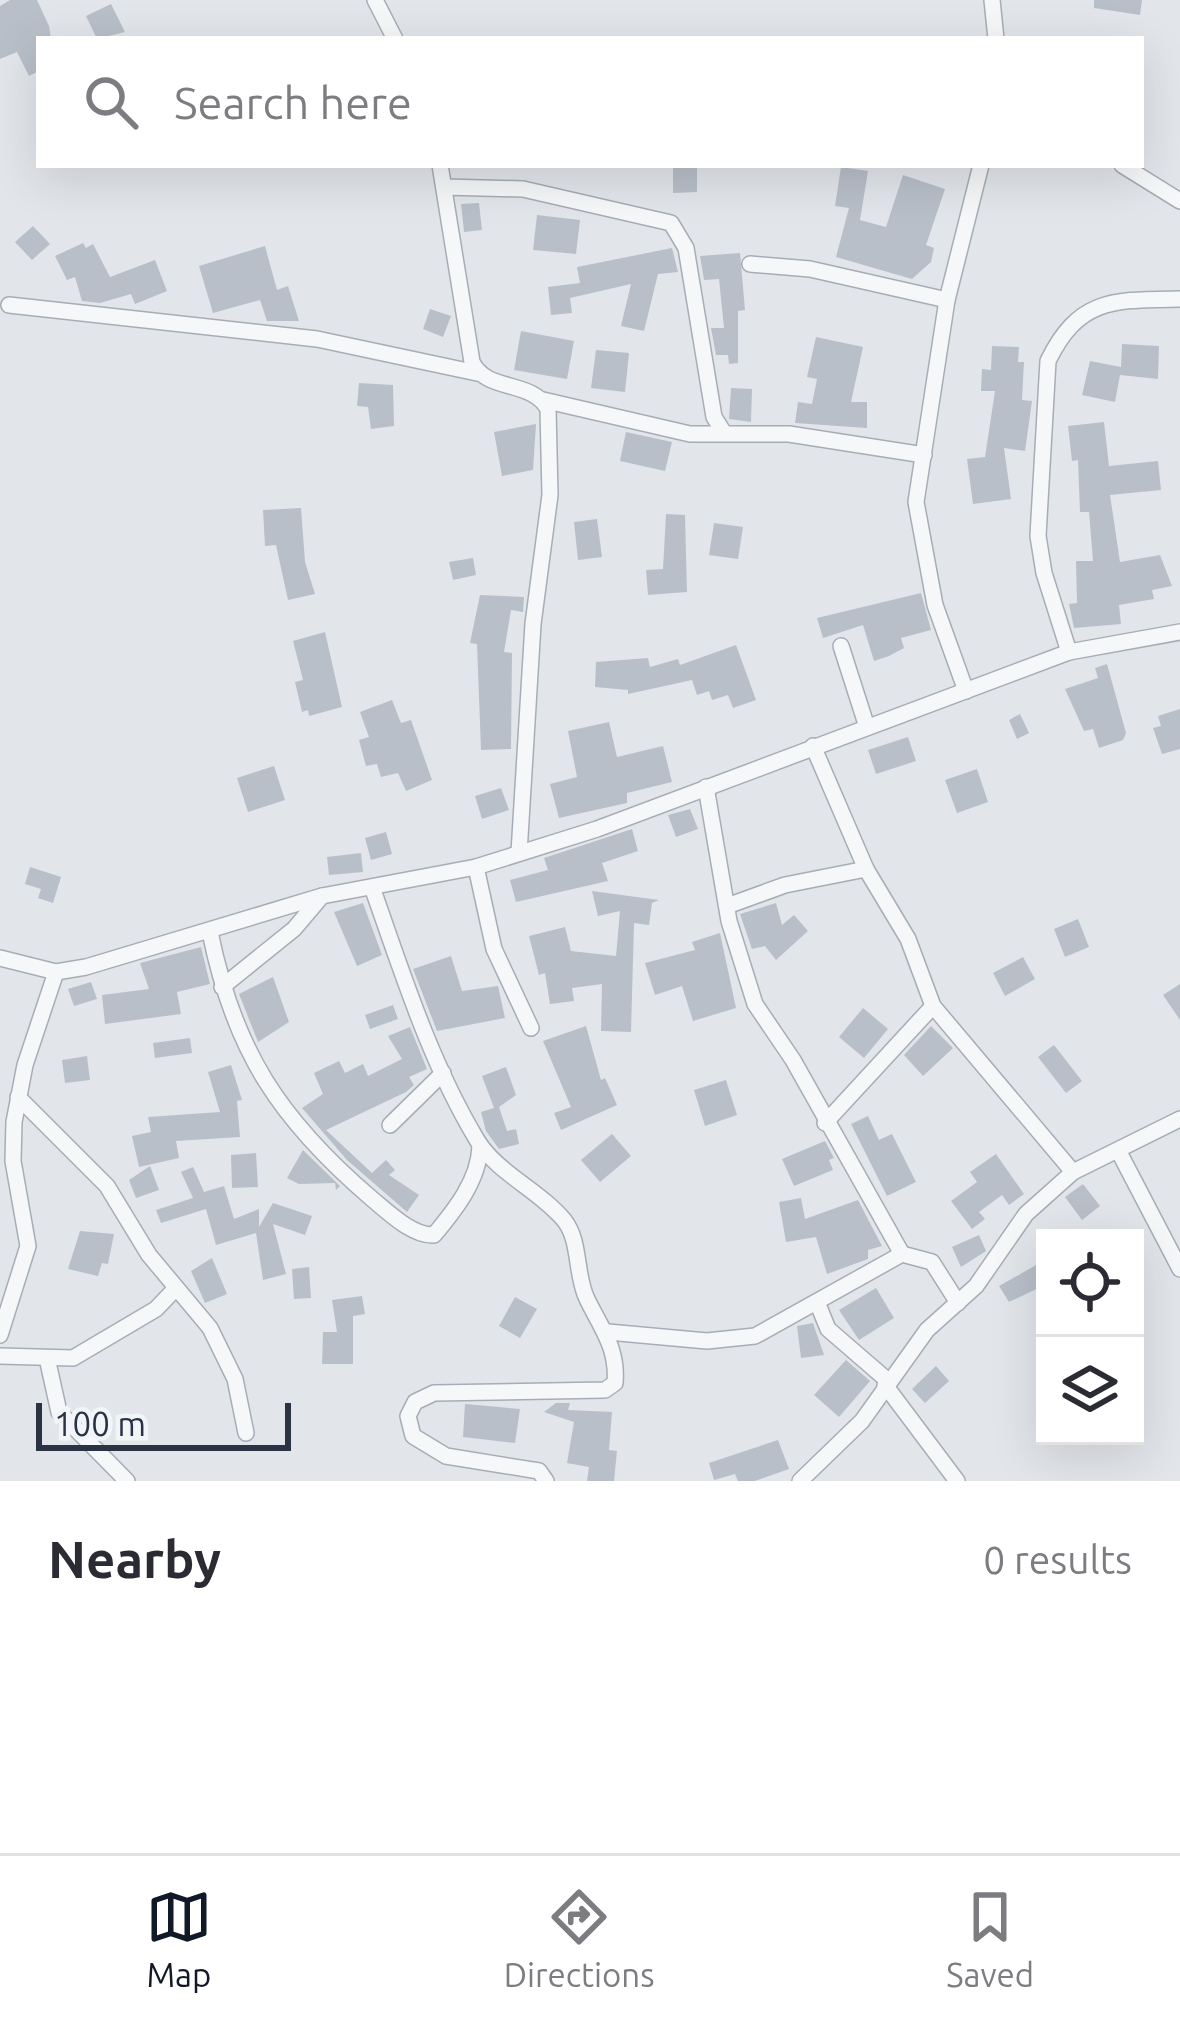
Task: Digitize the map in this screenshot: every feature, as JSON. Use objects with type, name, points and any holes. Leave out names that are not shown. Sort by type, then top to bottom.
[{"type":"street","points":[[375,0],[393,36]]},
{"type":"street","points":[[992,0],[996,36]]},
{"type":"street","points":[[440,168],[477,373]]},
{"type":"street","points":[[966,692],[918,536],[924,455],[947,300],[980,168]]},
{"type":"street","points":[[1127,168],[1180,201]]},
{"type":"street","points":[[443,187],[523,189],[671,223],[686,248],[714,417],[724,433]]},
{"type":"street","points":[[750,264],[810,269],[947,300]]},
{"type":"street","points":[[1069,652],[1044,573],[1038,536],[1048,362],[1059,338],[1090,310],[1120,299],[1180,298]]},
{"type":"street","points":[[9,305],[317,339],[477,373],[543,400],[690,434],[789,434],[924,455]]},
{"type":"street","points":[[519,853],[533,624],[550,495],[550,421],[543,400]]},
{"type":"street","points":[[0,958],[56,972],[210,932],[322,896],[476,867],[1069,652],[1180,632]]},
{"type":"street","points":[[841,646],[866,724]]},
{"type":"street","points":[[813,746],[866,869],[908,939],[934,1006],[1073,1172]]},
{"type":"street","points":[[706,787],[727,906],[755,1004],[793,1060],[902,1254]]},
{"type":"street","points":[[476,867],[494,949],[531,1028]]},
{"type":"street","points":[[727,906],[785,885],[866,869]]},
{"type":"street","points":[[372,887],[443,1073],[480,1146],[563,1219],[587,1298],[608,1332],[616,1371],[615,1383],[605,1390],[434,1393],[416,1402],[408,1417],[413,1436],[446,1456],[539,1471],[546,1481]]},
{"type":"street","points":[[222,987],[294,929],[322,896]]},
{"type":"street","points":[[210,932],[222,987],[273,1098],[317,1150],[415,1231],[434,1235],[448,1218],[479,1162],[480,1146]]},
{"type":"street","points":[[0,1335],[6,1298],[28,1246],[13,1161],[18,1097],[56,972]]},
{"type":"street","points":[[825,1123],[934,1006]]},
{"type":"street","points":[[390,1125],[443,1073]]},
{"type":"street","points":[[18,1097],[107,1186],[226,1355],[246,1433]]},
{"type":"street","points":[[800,1481],[862,1421],[886,1382],[976,1286],[1012,1230],[1073,1172],[1180,1119]]},
{"type":"street","points":[[1119,1152],[1180,1269]]},
{"type":"street","points":[[608,1332],[732,1340],[778,1327],[902,1254],[932,1262],[958,1303]]},
{"type":"street","points":[[0,1356],[73,1358],[156,1309],[176,1288]]},
{"type":"street","points":[[817,1302],[828,1329],[886,1382],[957,1481]]},
{"type":"street","points":[[47,1358],[59,1412],[127,1481]]},
{"type":"building","points":[[10,0],[37,0],[49,26],[51,36],[36,36],[36,72],[29,76],[17,52],[0,59],[0,6]]},
{"type":"building","points":[[1094,0],[1142,0],[1140,15],[1094,8]]},
{"type":"building","points":[[111,4],[125,32],[96,36],[86,16]]},
{"type":"building","points":[[673,168],[697,168],[697,192],[673,193]]},
{"type":"building","points":[[841,168],[868,171],[860,220],[886,227],[903,175],[945,189],[926,245],[934,248],[931,262],[912,279],[836,257],[849,208],[835,206]]},
{"type":"building","points":[[479,203],[482,230],[464,232],[461,204]]},
{"type":"building","points":[[537,215],[580,220],[576,254],[533,250]]},
{"type":"building","points":[[33,226],[50,244],[32,260],[15,242]]},
{"type":"building","points":[[83,243],[86,248],[93,244],[110,277],[155,260],[167,291],[135,304],[131,294],[100,303],[82,301],[75,277],[67,280],[55,256]]},
{"type":"building","points":[[265,246],[277,290],[288,286],[299,321],[267,321],[260,300],[213,313],[199,266]]},
{"type":"building","points":[[672,248],[678,272],[658,274],[644,331],[621,326],[631,284],[570,298],[572,313],[551,315],[548,287],[580,283],[577,267]]},
{"type":"building","points":[[740,253],[745,310],[738,311],[738,363],[729,364],[728,355],[716,355],[711,328],[724,328],[719,279],[704,280],[700,256]]},
{"type":"building","points":[[430,309],[451,316],[443,337],[423,329]]},
{"type":"building","points":[[521,331],[574,341],[567,379],[514,370]]},
{"type":"building","points":[[816,337],[863,347],[851,402],[867,402],[867,428],[795,423],[798,402],[812,404],[817,379],[807,377]]},
{"type":"building","points":[[1122,344],[1159,346],[1158,379],[1120,375],[1115,402],[1082,395],[1090,361],[1121,367]]},
{"type":"building","points":[[992,346],[1019,347],[1018,362],[1024,362],[1022,400],[1032,401],[1025,451],[1004,448],[1011,499],[973,504],[967,459],[985,457],[995,391],[981,391],[982,369],[991,370]]},
{"type":"building","points":[[596,350],[629,353],[625,392],[591,388]]},
{"type":"building","points":[[359,383],[393,385],[394,426],[371,429],[368,407],[357,406]]},
{"type":"building","points":[[731,388],[752,389],[751,422],[729,419]]},
{"type":"building","points":[[1104,422],[1109,466],[1158,461],[1161,490],[1110,495],[1120,562],[1160,555],[1172,586],[1152,590],[1154,599],[1119,605],[1121,624],[1074,628],[1069,604],[1077,603],[1076,561],[1093,561],[1089,512],[1080,512],[1078,460],[1072,461],[1068,426]]},
{"type":"building","points":[[536,424],[533,470],[502,476],[494,432]]},
{"type":"building","points":[[626,432],[672,442],[665,471],[620,461]]},
{"type":"building","points":[[301,508],[305,562],[315,594],[288,600],[276,545],[265,546],[263,510]]},
{"type":"building","points":[[666,514],[685,515],[687,592],[648,595],[646,570],[663,569]]},
{"type":"building","points":[[597,519],[602,557],[578,560],[574,522]]},
{"type":"building","points":[[714,523],[743,527],[738,559],[709,555]]},
{"type":"building","points":[[473,558],[476,575],[453,580],[449,562]]},
{"type":"building","points":[[921,593],[931,630],[901,638],[904,648],[889,656],[874,661],[863,625],[823,638],[817,618]]},
{"type":"building","points":[[480,595],[524,597],[523,612],[511,610],[504,652],[512,653],[511,749],[481,750],[477,644],[470,643]]},
{"type":"building","points":[[325,632],[342,707],[309,716],[308,710],[302,712],[295,682],[303,680],[293,641]]},
{"type":"building","points":[[736,645],[756,700],[733,708],[728,695],[712,700],[709,691],[697,695],[692,680],[628,694],[628,690],[595,687],[596,662],[648,658],[650,667],[678,659],[680,665]]},
{"type":"building","points":[[1107,664],[1126,733],[1123,740],[1099,748],[1093,729],[1084,731],[1065,689],[1098,678],[1095,668]]},
{"type":"building","points":[[392,700],[401,723],[411,720],[432,780],[406,791],[398,773],[381,777],[377,764],[366,766],[359,740],[369,737],[360,712]]},
{"type":"building","points":[[1180,709],[1180,749],[1162,754],[1153,728],[1161,726],[1158,716]]},
{"type":"building","points":[[1020,714],[1029,733],[1017,739],[1009,720]]},
{"type":"building","points":[[609,722],[617,757],[663,746],[672,782],[627,793],[627,803],[559,818],[550,784],[577,777],[568,731]]},
{"type":"building","points":[[908,737],[916,761],[876,774],[868,750]]},
{"type":"building","points":[[274,766],[285,800],[248,812],[237,778]]},
{"type":"building","points":[[977,769],[988,802],[957,813],[945,780]]},
{"type":"building","points":[[501,788],[509,810],[482,819],[475,796]]},
{"type":"building","points":[[690,809],[698,829],[676,837],[668,815]]},
{"type":"building","points":[[632,829],[638,851],[602,863],[608,881],[516,902],[510,880],[548,870],[544,858]]},
{"type":"building","points":[[386,832],[392,854],[371,860],[365,838]]},
{"type":"building","points":[[361,853],[363,872],[329,875],[327,857]]},
{"type":"building","points":[[30,867],[61,877],[53,903],[38,898],[41,889],[25,884]]},
{"type":"building","points":[[592,891],[659,900],[652,903],[649,925],[634,923],[631,1032],[601,1031],[602,984],[572,988],[574,1001],[550,1004],[545,973],[539,975],[529,936],[565,927],[571,951],[616,956],[620,911],[598,916]]},
{"type":"building","points":[[363,903],[382,955],[357,966],[334,912]]},
{"type":"building","points":[[776,903],[782,925],[794,915],[808,931],[776,960],[765,946],[752,949],[740,914]]},
{"type":"building","points":[[1078,919],[1089,947],[1065,957],[1054,929]]},
{"type":"building","points":[[720,933],[736,1008],[693,1021],[682,986],[655,995],[645,963],[695,950],[692,942]]},
{"type":"building","points":[[201,947],[210,984],[177,992],[181,1014],[105,1024],[102,995],[149,989],[140,963]]},
{"type":"building","points":[[451,956],[462,991],[498,986],[505,1018],[437,1031],[413,969]]},
{"type":"building","points":[[1023,957],[1035,979],[1005,996],[993,973]]},
{"type":"building","points":[[273,977],[289,1022],[258,1042],[239,994]]},
{"type":"building","points":[[91,982],[97,999],[74,1006],[68,989]]},
{"type":"building","points":[[1180,984],[1180,1020],[1163,995]]},
{"type":"building","points":[[393,1005],[398,1019],[370,1029],[365,1015]]},
{"type":"building","points":[[863,1008],[888,1029],[864,1058],[839,1037]]},
{"type":"building","points":[[586,1026],[601,1080],[605,1078],[617,1105],[561,1130],[554,1113],[571,1107],[543,1041]]},
{"type":"building","points":[[931,1026],[953,1048],[923,1076],[904,1055]]},
{"type":"building","points":[[410,1027],[427,1069],[409,1077],[414,1085],[326,1130],[372,1173],[386,1160],[395,1170],[389,1175],[419,1195],[407,1212],[347,1160],[302,1108],[323,1094],[314,1073],[339,1061],[345,1073],[363,1064],[368,1076],[402,1059],[388,1036]]},
{"type":"building","points":[[190,1038],[192,1053],[155,1058],[153,1043]]},
{"type":"building","points":[[1054,1045],[1082,1081],[1066,1093],[1038,1057]]},
{"type":"building","points":[[87,1056],[90,1080],[65,1083],[62,1060]]},
{"type":"building","points":[[231,1065],[242,1100],[237,1101],[240,1137],[176,1141],[179,1158],[139,1167],[132,1136],[151,1132],[148,1117],[220,1112],[208,1072]]},
{"type":"building","points":[[506,1067],[516,1095],[499,1107],[507,1131],[516,1129],[519,1144],[499,1149],[486,1131],[481,1112],[494,1108],[482,1076]]},
{"type":"building","points":[[726,1080],[737,1115],[705,1126],[694,1090]]},
{"type":"building","points":[[868,1116],[879,1140],[892,1134],[916,1182],[887,1196],[851,1124]]},
{"type":"building","points":[[612,1134],[631,1156],[600,1182],[581,1160]]},
{"type":"building","points":[[825,1141],[834,1158],[829,1160],[833,1170],[794,1186],[782,1159]]},
{"type":"building","points":[[303,1150],[340,1186],[336,1190],[335,1183],[299,1184],[287,1178]]},
{"type":"building","points":[[256,1153],[258,1187],[232,1188],[231,1155]]},
{"type":"building","points":[[996,1154],[1024,1194],[1009,1205],[1002,1195],[979,1212],[985,1219],[972,1229],[951,1201],[977,1182],[970,1172]]},
{"type":"building","points":[[150,1166],[159,1190],[136,1198],[129,1180]]},
{"type":"building","points":[[193,1167],[204,1192],[224,1186],[234,1219],[259,1209],[259,1227],[273,1203],[312,1216],[305,1235],[273,1224],[286,1274],[263,1280],[256,1233],[216,1245],[206,1209],[161,1223],[156,1210],[193,1198],[181,1172]]},
{"type":"building","points":[[1083,1184],[1100,1206],[1082,1220],[1065,1197]]},
{"type":"building","points":[[801,1198],[805,1219],[858,1200],[882,1246],[868,1250],[868,1259],[827,1274],[816,1237],[786,1242],[779,1202]]},
{"type":"building","points":[[80,1231],[114,1234],[108,1264],[102,1263],[98,1276],[68,1269]]},
{"type":"building","points":[[979,1235],[986,1251],[961,1267],[952,1247]]},
{"type":"building","points":[[212,1258],[227,1294],[205,1303],[191,1271]]},
{"type":"building","points":[[1036,1265],[1036,1289],[1009,1302],[999,1286]]},
{"type":"building","points":[[309,1267],[311,1298],[294,1299],[292,1269]]},
{"type":"building","points":[[876,1288],[894,1318],[859,1340],[839,1310]]},
{"type":"building","points":[[362,1296],[365,1314],[353,1316],[353,1364],[322,1364],[323,1332],[337,1332],[332,1300]]},
{"type":"building","points":[[515,1297],[537,1309],[520,1338],[499,1326]]},
{"type":"building","points":[[813,1323],[824,1355],[801,1358],[797,1326]]},
{"type":"building","points":[[846,1360],[870,1381],[839,1417],[814,1395]]},
{"type":"building","points":[[936,1366],[949,1381],[925,1403],[912,1389]]},
{"type":"building","points":[[556,1403],[570,1403],[568,1410],[612,1412],[609,1450],[617,1451],[614,1481],[587,1481],[589,1467],[567,1463],[574,1422],[544,1412]]},
{"type":"building","points":[[465,1404],[520,1409],[515,1443],[463,1437]]},
{"type":"building","points":[[778,1440],[789,1469],[755,1481],[738,1481],[735,1474],[714,1480],[709,1463]]}]
